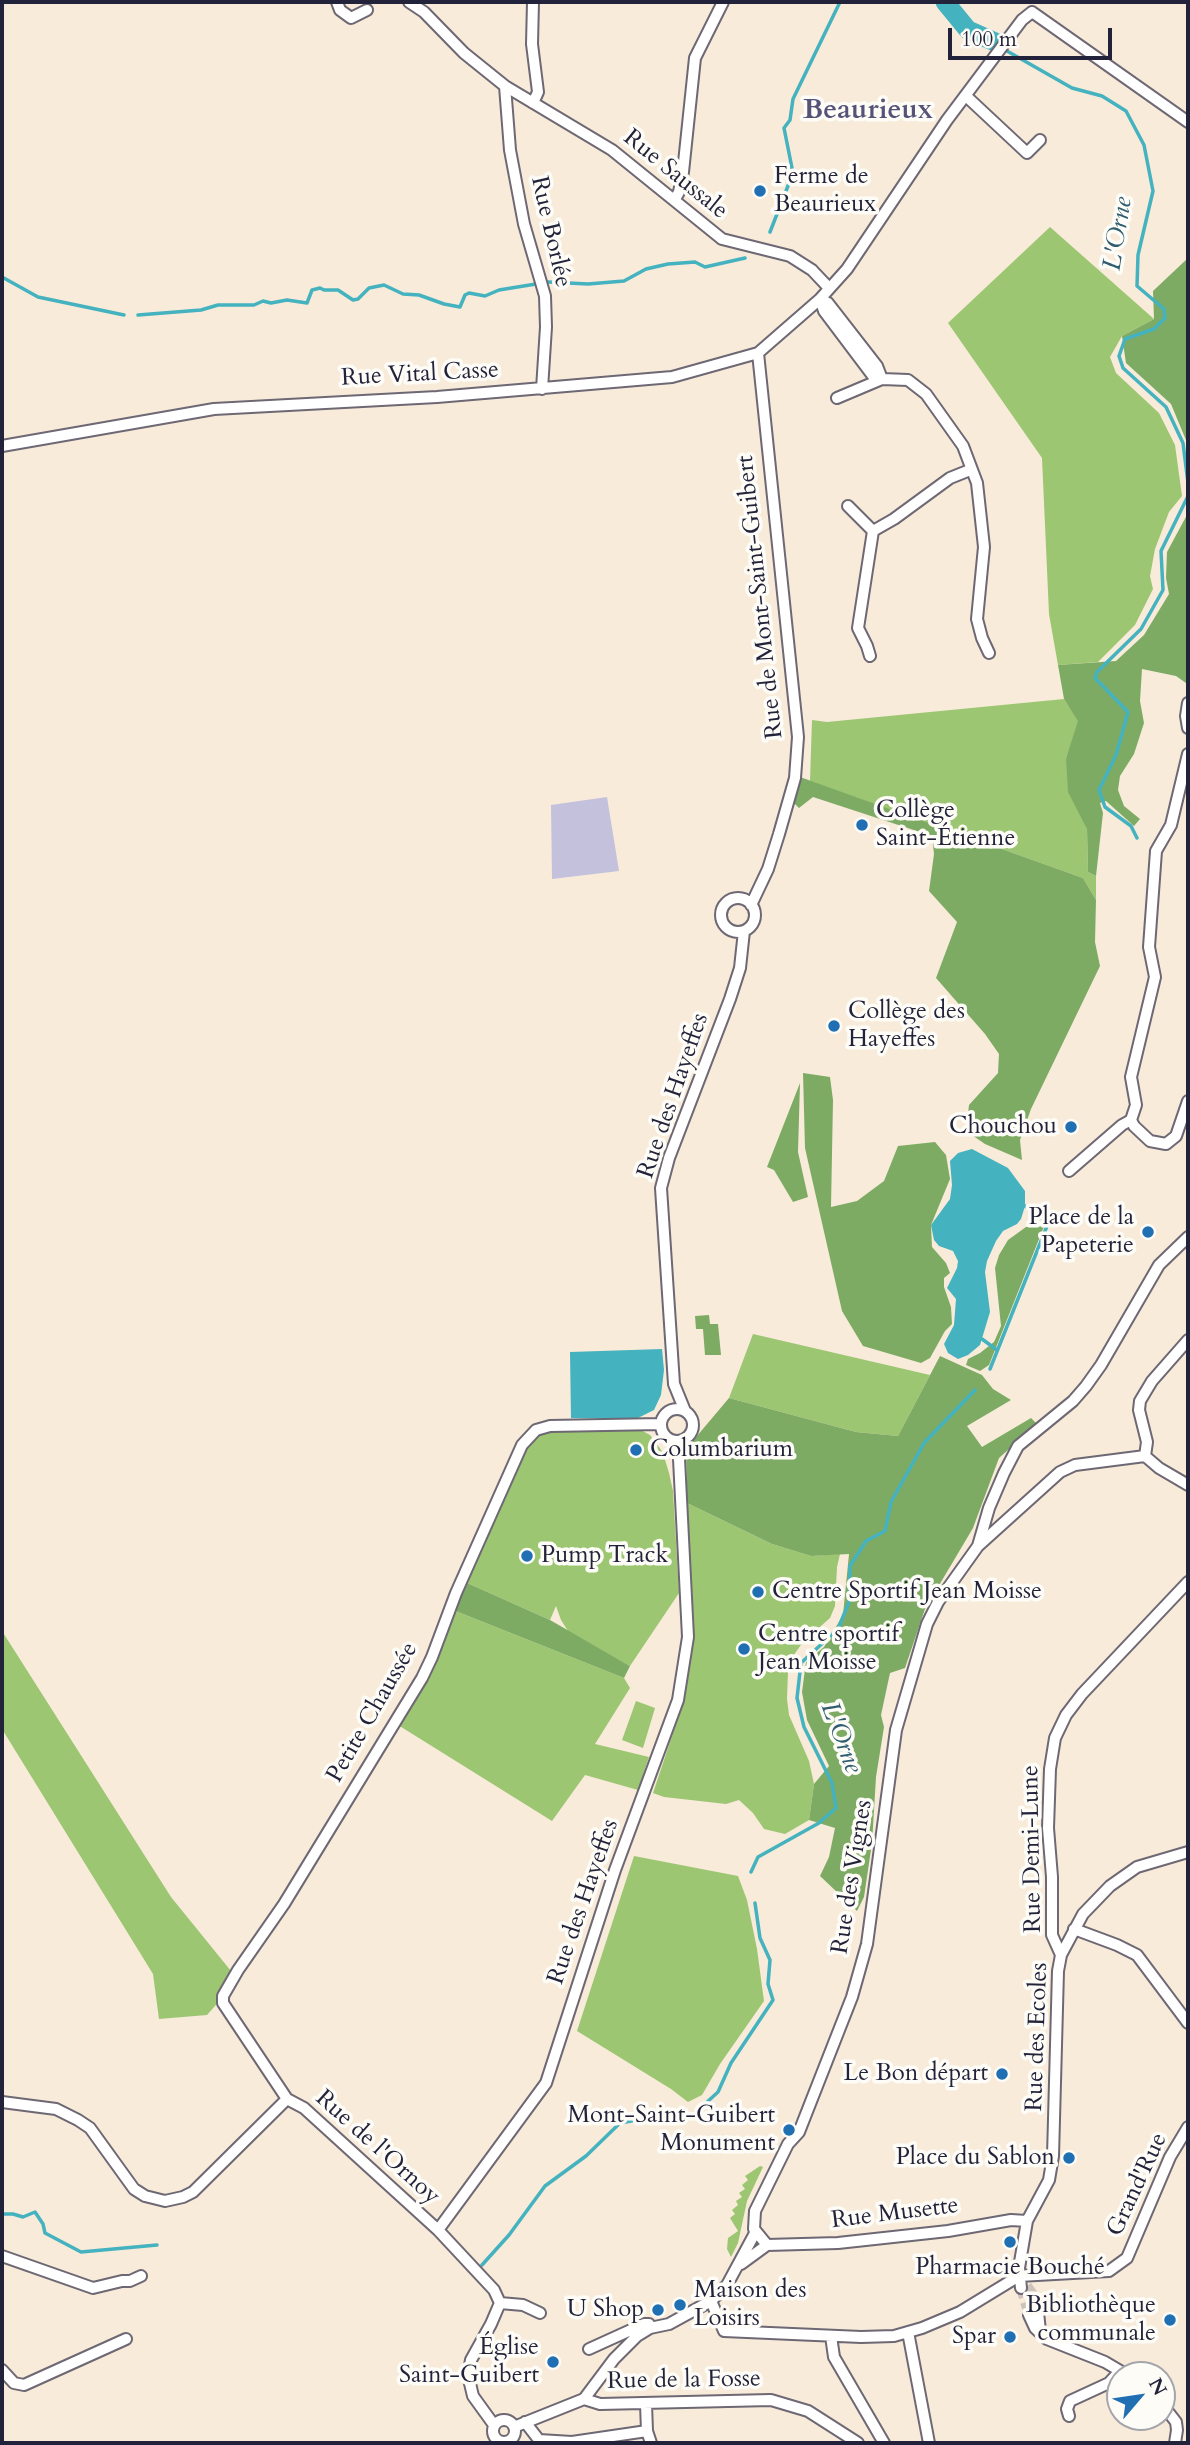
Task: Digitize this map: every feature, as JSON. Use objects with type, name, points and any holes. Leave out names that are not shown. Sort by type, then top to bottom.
[{"type":"street","points":[[337,2],[340,10],[351,18],[367,10]]},
{"type":"street","name":"Rue Saussale","points":[[409,2],[424,12],[464,53],[505,86],[612,150],[727,242],[748,244],[790,256],[812,270],[829,288]]},
{"type":"street","points":[[533,2],[532,44],[538,92],[533,103]]},
{"type":"street","points":[[675,199],[683,172],[695,58],[723,2]]},
{"type":"street","points":[[1031,7],[1188,121]]},
{"type":"street","name":"Rue Vital Casse","points":[[2,446],[214,409],[542,389],[672,377],[758,353],[820,299],[847,269],[942,127],[1031,7]]},
{"type":"street","name":"Rue Borlée","points":[[505,86],[510,150],[524,224],[545,296],[542,389]]},
{"type":"street","points":[[966,96],[1027,153],[1040,140]]},
{"type":"street","points":[[820,299],[824,312],[873,376],[908,380],[926,394],[963,446],[977,483],[984,547],[977,619],[989,653]]},
{"type":"street","name":"Rue de Mont-Saint-Guibert","points":[[758,353],[798,737],[795,778],[768,869],[761,883]]},
{"type":"street","points":[[837,398],[882,379]]},
{"type":"street","points":[[873,531],[950,478],[970,470]]},
{"type":"street","points":[[848,506],[873,531]]},
{"type":"street","points":[[870,656],[858,628],[873,531]]},
{"type":"street","points":[[1188,703],[1188,728]]},
{"type":"street","points":[[1069,1171],[1131,1120],[1136,1105],[1130,1077],[1155,977],[1149,947],[1156,851],[1171,825],[1188,754]]},
{"type":"street","points":[[739,898],[751,905],[754,921],[738,931],[722,922],[721,913],[725,904],[761,883]]},
{"type":"street","points":[[751,905],[761,883]]},
{"type":"street","name":"Rue des Hayeffes","points":[[685,1411],[674,1384],[662,1181],[724,1018],[740,968],[738,931]]},
{"type":"street","points":[[1131,1120],[1150,1141],[1166,1144],[1176,1136],[1188,1101]]},
{"type":"street","points":[[978,1546],[994,1496],[1018,1446],[1073,1401],[1086,1386],[1159,1265],[1188,1237]]},
{"type":"street","points":[[1188,1340],[1152,1381],[1140,1401],[1139,1410],[1147,1442],[1145,1456],[1159,1468],[1188,1485]]},
{"type":"street","name":"Rue des Hayeffes","points":[[666,1412],[674,1384]]},
{"type":"street","points":[[676,1408],[685,1411],[693,1420],[694,1426],[686,1438],[669,1440],[660,1424],[666,1412],[676,1408]]},
{"type":"street","name":"Petite Chaussée","points":[[223,2003],[223,1996],[230,1982],[284,1904],[422,1678],[456,1594],[525,1440],[536,1430],[550,1426],[660,1424]]},
{"type":"street","name":"Rue des Hayeffes","points":[[438,2230],[546,2082],[615,1870],[678,1700],[688,1637],[679,1459],[686,1438]]},
{"type":"street","name":"Rue des Hayeffes","points":[[669,1440],[679,1459]]},
{"type":"street","name":"Rue des Vignes","points":[[737,2267],[755,2233],[755,2211],[788,2144],[799,2132],[840,2030],[863,1958],[882,1842],[896,1730],[927,1624],[938,1602],[978,1546],[1060,1472],[1075,1465],[1145,1456]]},
{"type":"street","name":"Rue Demi-Lune","points":[[1061,1955],[1052,1935],[1052,1877],[1048,1835],[1050,1761],[1055,1738],[1066,1715],[1082,1694],[1188,1582]]},
{"type":"street","name":"Rue des Ecoles","points":[[1027,2221],[1049,2180],[1055,2124],[1058,1971],[1061,1955],[1074,1929],[1094,1901],[1121,1877],[1143,1865],[1188,1852]]},
{"type":"street","points":[[1074,1929],[1117,1944],[1137,1955],[1188,2023]]},
{"type":"street","name":"Rue de l'Ornoy","points":[[223,2003],[287,2099],[304,2108],[438,2230]]},
{"type":"street","name":"Rue de l'Ornoy","points":[[2,2102],[56,2109],[78,2120],[90,2128],[134,2189],[145,2196],[165,2201],[193,2192],[287,2099]]},
{"type":"street","name":"Grand'Rue","points":[[711,2301],[724,2331],[887,2336],[908,2332],[960,2312],[1019,2276],[1106,2272],[1122,2263],[1136,2241],[1170,2157],[1188,2127]]},
{"type":"street","name":"Rue Musette","points":[[767,2245],[838,2243],[948,2231],[1011,2220],[1027,2221]]},
{"type":"street","points":[[1024,2287],[1019,2276],[1027,2221]]},
{"type":"street","points":[[438,2230],[489,2286],[500,2303]]},
{"type":"street","points":[[514,2427],[584,2399],[628,2343],[650,2328],[669,2324],[711,2301],[727,2285],[737,2267],[767,2245],[755,2233]]},
{"type":"street","points":[[2,2256],[93,2288],[130,2281],[141,2276]]},
{"type":"street","points":[[500,2303],[523,2305],[540,2312]]},
{"type":"street","points":[[500,2303],[471,2361],[468,2375],[473,2396],[494,2425],[495,2438],[503,2442],[511,2438],[514,2427]]},
{"type":"street","points":[[1034,2313],[1040,2332],[1050,2340],[1106,2363]]},
{"type":"street","points":[[589,2349],[644,2324],[669,2324]]},
{"type":"street","points":[[908,2332],[929,2443]]},
{"type":"street","points":[[831,2336],[834,2357],[884,2443]]},
{"type":"street","points":[[2,2370],[14,2383],[24,2385],[126,2339]]},
{"type":"street","points":[[1069,2416],[1067,2409],[1070,2401],[1106,2384]]},
{"type":"street","name":"Rue de la Fosse","points":[[584,2399],[600,2404],[766,2400],[782,2402],[822,2418],[858,2443]]},
{"type":"street","points":[[646,2404],[647,2431],[651,2443]]},
{"type":"street","points":[[494,2425],[505,2420],[514,2427]]},
{"type":"street","points":[[525,2422],[538,2440],[572,2442],[647,2431]]},
{"type":"shaded area","points":[[607,797],[619,871],[552,879],[551,805]]},
{"type":"green space","points":[[1050,227],[1154,319],[1122,336],[1110,357],[1116,373],[1159,413],[1175,445],[1182,496],[1169,512],[1155,549],[1150,576],[1153,589],[1135,625],[1098,662],[1058,665],[1049,614],[1042,458],[948,323]]},
{"type":"green space","points":[[1188,258],[1188,445],[1171,404],[1126,363],[1122,336],[1154,319],[1153,291]]},
{"type":"green space","points":[[1188,513],[1188,681],[1186,683],[1176,676],[1142,669],[1140,701],[1144,723],[1134,754],[1120,776],[1118,790],[1124,806],[1140,819],[1134,826],[1106,801],[1100,803],[1103,813],[1096,876],[1088,872],[1087,829],[1068,792],[1066,758],[1078,721],[1064,699],[1058,665],[1116,661],[1144,635],[1169,594],[1166,578],[1167,552]]},
{"type":"green space","points":[[1064,699],[1079,721],[1066,758],[1087,829],[1088,872],[1096,876],[1096,900],[1083,878],[810,781],[812,720],[827,722]]},
{"type":"green space","points":[[800,777],[1083,878],[1096,900],[1095,942],[1100,966],[1031,1109],[1020,1140],[1022,1160],[985,1144],[966,1131],[969,1105],[998,1073],[999,1054],[936,978],[957,922],[929,891],[934,854],[932,836],[813,797],[799,808],[793,802]]},
{"type":"green space","points":[[803,1073],[830,1077],[833,1100],[831,1207],[857,1201],[884,1181],[898,1146],[935,1142],[946,1155],[950,1179],[931,1225],[932,1247],[946,1263],[950,1273],[944,1278],[944,1287],[951,1307],[952,1324],[930,1358],[921,1363],[863,1346],[842,1311],[805,1148]]},
{"type":"green space","points":[[800,1083],[798,1152],[808,1197],[793,1202],[774,1170],[767,1167]]},
{"type":"green space","points":[[1045,1224],[989,1365],[980,1371],[966,1365],[968,1359],[994,1342],[1001,1326],[995,1268],[999,1255],[1008,1240],[1026,1227]]},
{"type":"green space","points":[[709,1315],[710,1324],[718,1324],[721,1355],[705,1355],[703,1329],[696,1329],[695,1316]]},
{"type":"green space","points":[[753,1334],[930,1375],[898,1436],[856,1432],[729,1398]]},
{"type":"green space","points":[[940,1356],[982,1375],[993,1389],[1011,1400],[967,1426],[982,1447],[1031,1418],[1037,1424],[999,1458],[973,1528],[925,1609],[905,1668],[890,1673],[881,1715],[884,1727],[876,1777],[872,1843],[864,1897],[857,1911],[820,1876],[829,1857],[835,1828],[809,1820],[814,1784],[829,1766],[807,1720],[802,1692],[806,1662],[824,1647],[843,1615],[849,1554],[811,1556],[772,1544],[687,1503],[686,1449],[729,1398],[856,1432],[898,1436]]},
{"type":"green space","points":[[639,1429],[650,1435],[657,1444],[663,1453],[669,1473],[673,1491],[679,1593],[630,1666],[568,1631],[556,1606],[550,1620],[465,1582],[527,1444],[534,1437],[551,1431]]},
{"type":"green space","name":"Centre sportif Jean Moisse","points":[[687,1503],[772,1544],[811,1556],[840,1554],[835,1606],[830,1618],[803,1642],[791,1659],[788,1672],[789,1715],[809,1761],[814,1784],[809,1820],[785,1834],[764,1829],[753,1813],[739,1800],[726,1804],[664,1797],[653,1793],[683,1703],[691,1657],[694,1627]]},
{"type":"green space","points":[[465,1582],[550,1620],[630,1666],[624,1678],[453,1610]]},
{"type":"green space","points":[[453,1610],[624,1678],[630,1688],[595,1744],[649,1757],[638,1790],[585,1775],[552,1821],[398,1725]]},
{"type":"green space","points":[[2,1631],[171,1897],[231,1971],[231,1978],[222,1998],[207,2015],[159,2019],[153,1974],[2,1729]]},
{"type":"green space","points":[[636,1701],[655,1708],[643,1748],[622,1740]]},
{"type":"green space","points":[[634,1856],[738,1876],[747,1900],[764,2001],[702,2095],[688,2102],[577,2031]]},
{"type":"green space","points":[[760,2166],[763,2167],[747,2201],[738,2243],[731,2257],[727,2249],[728,2238],[738,2231],[730,2218],[735,2214],[732,2210],[738,2205],[736,2201],[742,2197],[739,2193],[745,2189],[742,2185],[748,2180],[745,2176]]},
{"type":"water","points":[[972,1149],[1008,1168],[1025,1191],[1025,1206],[1021,1219],[1003,1231],[987,1261],[985,1272],[990,1312],[980,1345],[958,1359],[948,1353],[944,1344],[954,1325],[956,1299],[947,1288],[958,1261],[953,1251],[939,1246],[934,1240],[931,1225],[950,1199],[950,1161],[958,1153]]},
{"type":"water","points":[[662,1349],[664,1370],[661,1395],[654,1410],[636,1419],[571,1418],[570,1352]]},
{"type":"waterway","points":[[770,232],[793,173],[784,128],[790,120],[793,99],[840,2]]},
{"type":"waterway","name":"L'Orne","points":[[945,2],[968,30],[995,42]]},
{"type":"waterway","name":"L'Orne","points":[[1007,51],[1072,88],[1102,96],[1126,111],[1144,145],[1153,191],[1138,255],[1137,286],[1164,309],[1165,318],[1154,329],[1125,339],[1119,356],[1123,368],[1166,407],[1183,443],[1188,483]]},
{"type":"waterway","points":[[548,282],[588,284],[624,281],[646,269],[668,264],[695,262],[705,267],[745,258]]},
{"type":"waterway","points":[[2,277],[38,297],[124,315]]},
{"type":"waterway","points":[[138,315],[201,310],[218,305],[254,305],[263,301],[307,303],[312,290],[320,288],[338,290],[353,300],[358,299],[369,288],[384,285],[403,294],[419,295],[460,307],[465,295],[469,293],[485,296],[499,290],[536,284]]},
{"type":"waterway","name":"L'Orne","points":[[1137,838],[1131,826],[1105,807],[1099,790],[1116,755],[1128,712],[1095,678],[1097,672],[1141,629],[1163,590],[1161,551],[1188,496]]},
{"type":"waterway","points":[[1025,1206],[1048,1223]]},
{"type":"waterway","name":"L'Orne","points":[[990,1369],[1051,1216]]},
{"type":"waterway","points":[[982,1339],[997,1350]]},
{"type":"waterway","name":"L'Orne","points":[[751,1872],[758,1857],[819,1823],[836,1808],[832,1783],[804,1727],[797,1698],[801,1663],[838,1629],[849,1602],[850,1566],[866,1541],[885,1531],[891,1502],[924,1443],[975,1390]]},
{"type":"waterway","name":"L'Orne","points":[[482,2265],[509,2235],[545,2186],[586,2156],[620,2123],[694,2114],[718,2092],[731,2063],[773,2000],[768,1984],[770,1960],[760,1938],[755,1903]]},
{"type":"waterway","points":[[2,2214],[23,2217],[35,2212],[45,2233],[81,2252],[157,2245]]},
{"type":"tunnel","points":[[1027,2286],[1038,2312]]},
{"type":"tunnel","points":[[1021,2288],[1029,2315]]},
{"type":"place","name":"Ferme de Beaurieux","points":[[760,191]]},
{"type":"place","name":"Collège Saint-Étienne","points":[[862,825]]},
{"type":"place","name":"Collège des Hayeffes","points":[[834,1026]]},
{"type":"place","name":"Chouchou","points":[[1071,1127]]},
{"type":"place","name":"Place de la Papeterie","points":[[1148,1232]]},
{"type":"place","name":"Columbarium","points":[[636,1450]]},
{"type":"place","name":"Pump Track","points":[[527,1556]]},
{"type":"place","name":"Centre Sportif Jean Moisse","points":[[758,1592]]},
{"type":"place","name":"Centre sportif Jean Moisse","points":[[744,1649]]},
{"type":"place","name":"Le Bon départ","points":[[1002,2074]]},
{"type":"place","name":"Mont-Saint-Guibert Monument","points":[[789,2130]]},
{"type":"place","name":"Place du Sablon","points":[[1069,2158]]},
{"type":"place","name":"Pharmacie Bouché","points":[[1010,2242]]},
{"type":"place","name":"Maison des Loisirs","points":[[680,2305]]},
{"type":"place","name":"U Shop","points":[[658,2310]]},
{"type":"place","name":"Bibliothèque communale","points":[[1170,2320]]},
{"type":"place","name":"Spar","points":[[1010,2337]]},
{"type":"place","name":"Église Saint-Guibert","points":[[553,2362]]},
{"type":"district","name":"Beaurieux","points":[[868,112]]}]
